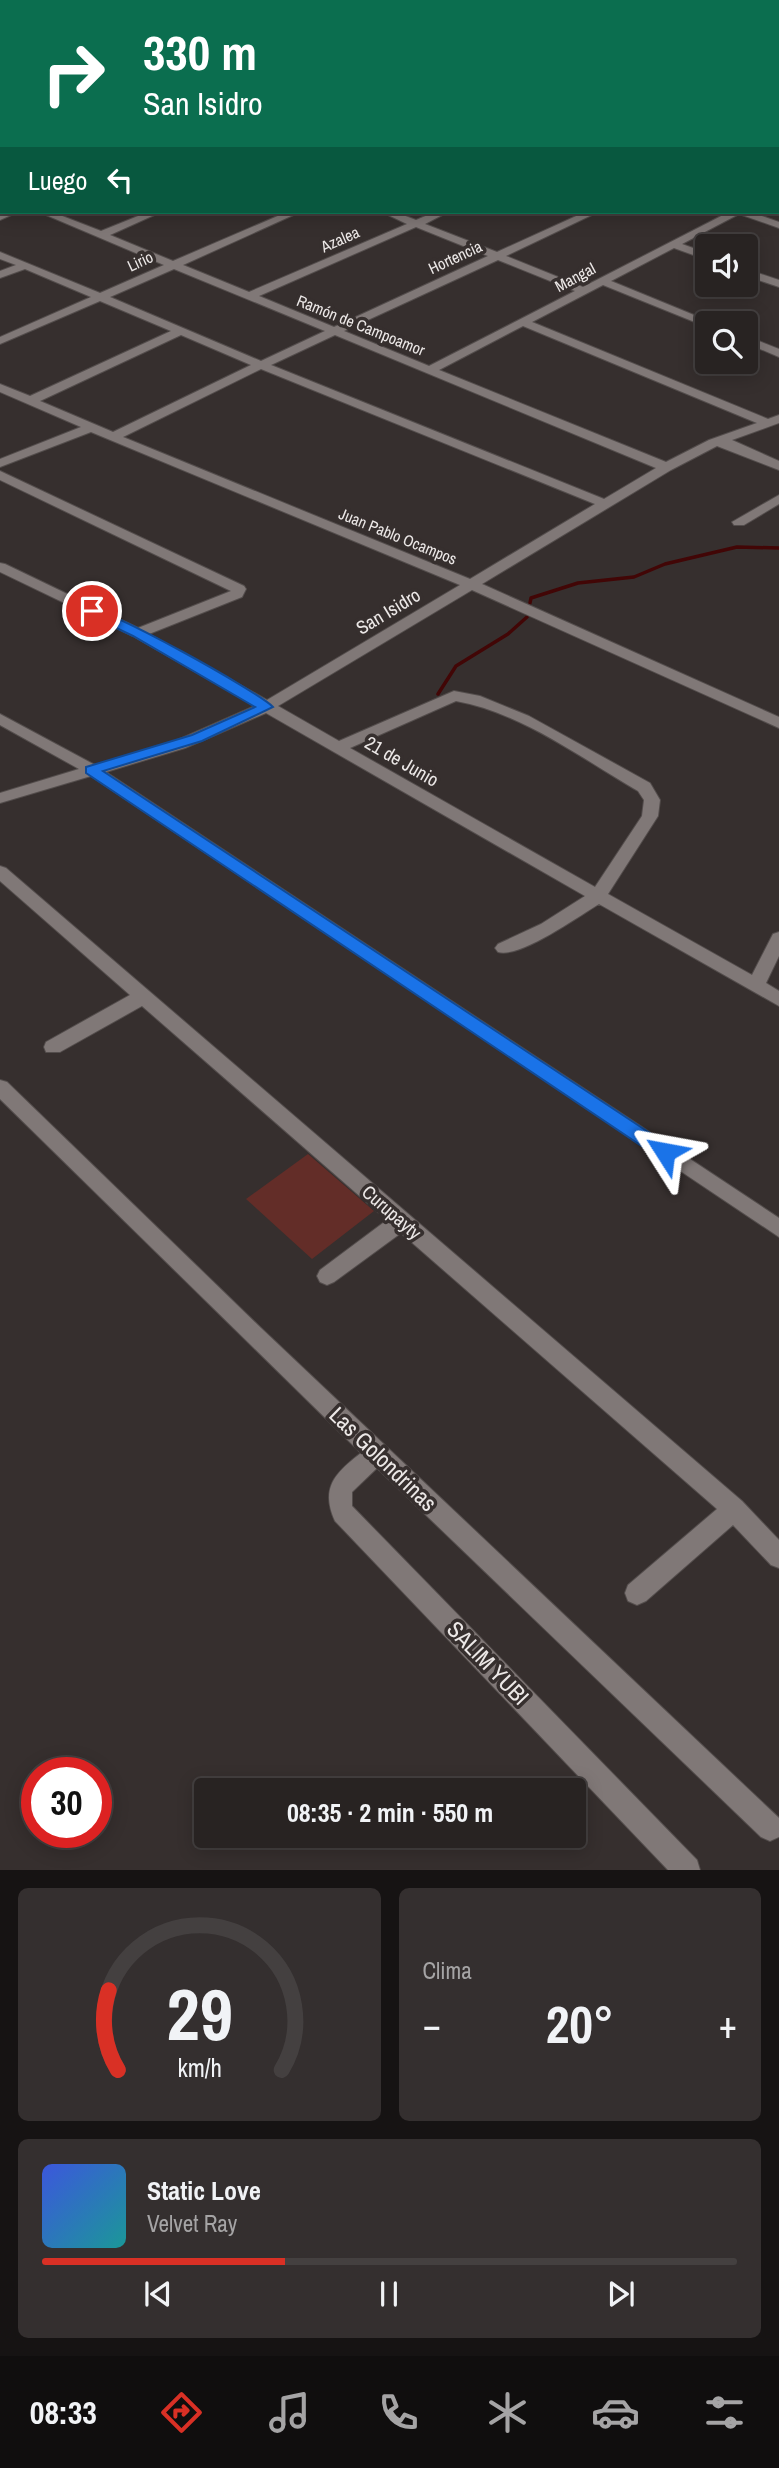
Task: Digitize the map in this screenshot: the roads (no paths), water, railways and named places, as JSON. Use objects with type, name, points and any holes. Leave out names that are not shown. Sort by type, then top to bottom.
[{"type":"street","name":"Ramón de Campoamor","points":[[49,214],[666,467]]},
{"type":"street","points":[[101,234],[151,214]]},
{"type":"street","name":"Lirio","points":[[0,341],[172,263],[290,214]]},
{"type":"street","points":[[392,214],[582,290]]},
{"type":"street","name":"Azalea","points":[[250,296],[438,214]]},
{"type":"street","name":"Hortencia","points":[[113,437],[332,331],[589,214]]},
{"type":"street","name":"Mangal","points":[[430,370],[732,214]]},
{"type":"street","points":[[748,214],[779,225]]},
{"type":"street","points":[[672,244],[695,253]]},
{"type":"street","points":[[0,255],[179,332],[606,504]]},
{"type":"street","points":[[0,275],[24,266]]},
{"type":"street","points":[[758,277],[779,285]]},
{"type":"street","points":[[602,281],[695,319]]},
{"type":"street","points":[[523,322],[774,421]]},
{"type":"street","points":[[30,401],[179,332]]},
{"type":"street","points":[[758,344],[779,353]]},
{"type":"street","name":"Juan Pablo Ocampos","points":[[0,388],[90,428],[471,584],[779,723]]},
{"type":"street","name":"San Isidro","points":[[0,797],[191,740],[266,707],[666,467],[720,440],[774,421]]},
{"type":"street","points":[[0,463],[90,428]]},
{"type":"street","points":[[720,440],[779,466]]},
{"type":"street","points":[[0,475],[239,589],[237,594],[138,633]]},
{"type":"street","points":[[739,522],[779,499]]},
{"type":"street","name":"21 de Junio","points":[[0,567],[138,633],[779,999]]},
{"type":"street","points":[[336,748],[454,696],[467,697],[496,706],[643,787],[652,800],[650,816],[598,896],[547,928],[503,948]]},
{"type":"street","points":[[0,719],[92,770],[779,1229]]},
{"type":"street","name":"Curupayty","points":[[0,872],[734,1509],[779,1558]]},
{"type":"street","points":[[756,985],[779,938]]},
{"type":"street","points":[[53,1047],[144,996]]},
{"type":"street","name":"Las Golondrinas","points":[[0,1087],[377,1454],[770,1828]]},
{"type":"street","points":[[327,1276],[402,1220]]},
{"type":"street","name":"SALIM YUBI","points":[[377,1454],[339,1489],[337,1502],[343,1513],[687,1870]]},
{"type":"street","points":[[637,1593],[734,1509]]},
{"type":"waterway","points":[[530,603],[531,598],[578,583],[634,577],[665,564],[737,547],[779,548]]},
{"type":"waterway","points":[[438,694],[456,666],[508,634],[527,617]]}]
